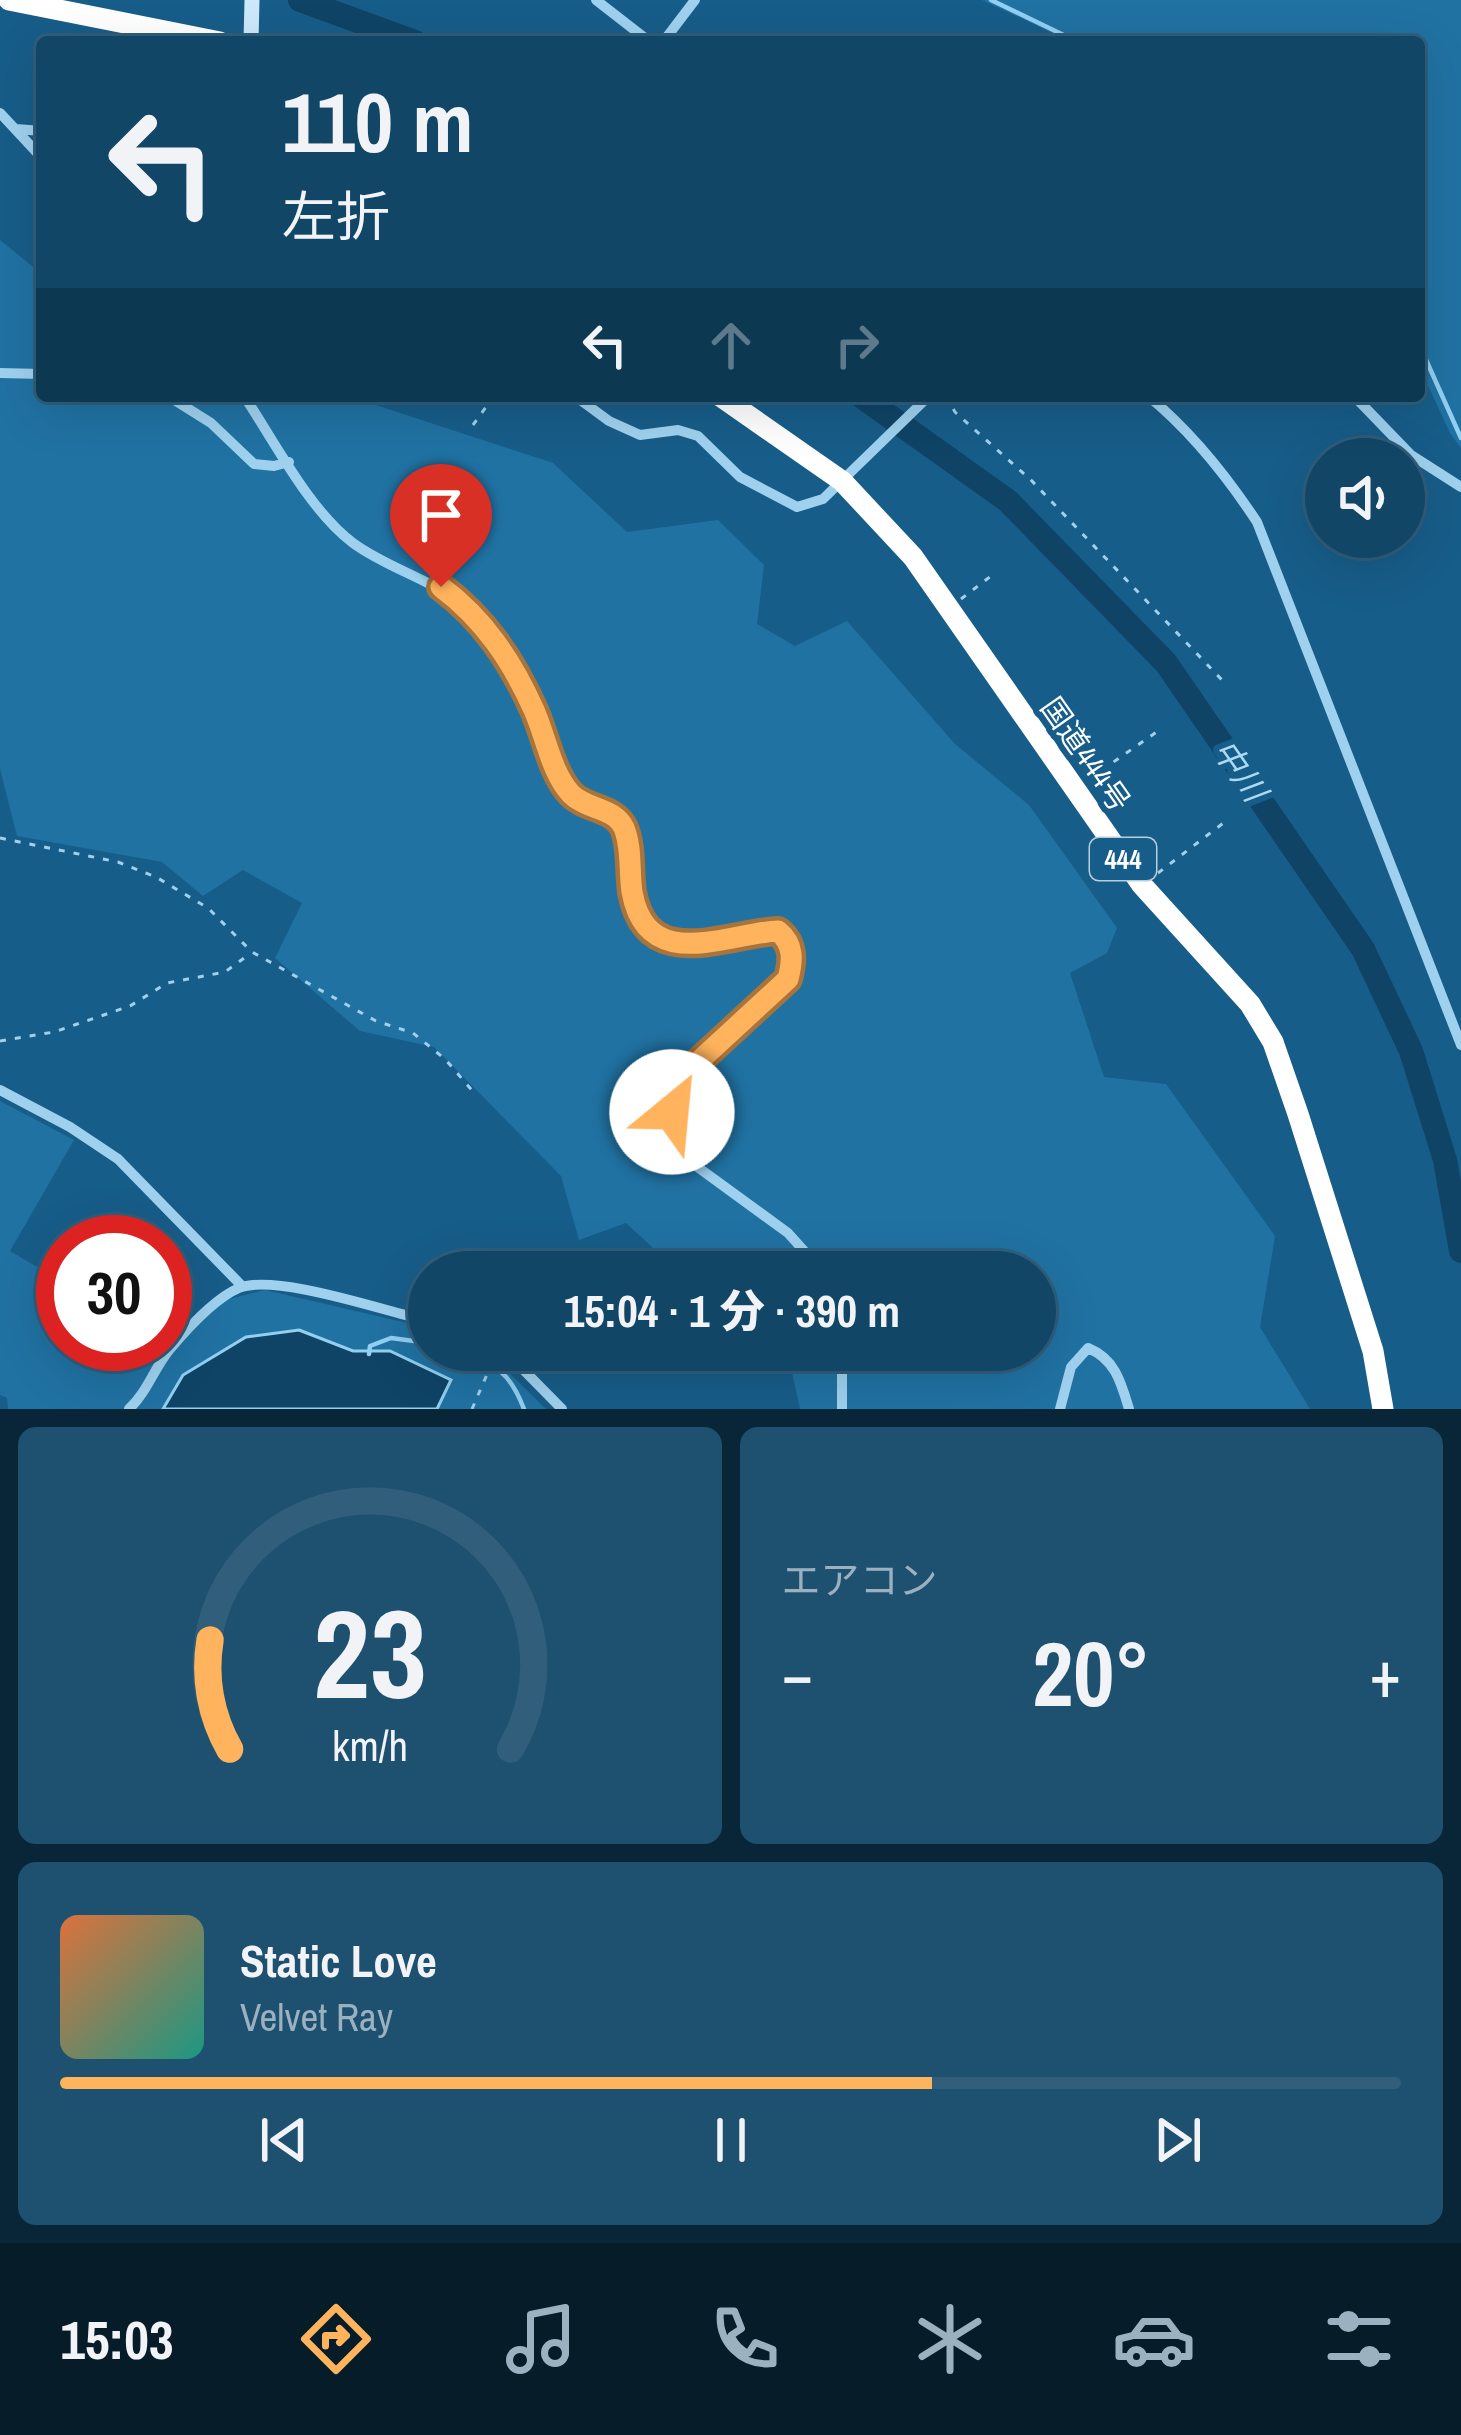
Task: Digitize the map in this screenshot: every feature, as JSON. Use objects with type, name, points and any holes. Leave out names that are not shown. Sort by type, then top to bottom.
[{"type":"highway","points":[[9,0],[190,36]]},
{"type":"highway","name":"国道444号","points":[[729,402],[842,481],[913,557],[1142,885],[1250,1004],[1273,1042],[1373,1351],[1383,1409]]},
{"type":"main road","points":[[251,36],[252,0]]},
{"type":"street","points":[[596,0],[642,36]]},
{"type":"street","points":[[668,36],[695,0]]},
{"type":"street","points":[[0,113],[36,151]]},
{"type":"street","points":[[16,129],[36,131]]},
{"type":"street","points":[[0,373],[36,374]]},
{"type":"street","points":[[178,402],[211,423],[254,464],[289,462]]},
{"type":"street","points":[[248,402],[326,518],[349,540],[441,587],[485,626],[534,709],[557,772],[570,792],[620,821],[626,834],[633,897],[644,921],[678,943],[700,946],[759,932],[778,931],[788,939],[793,960],[788,979],[698,1062],[681,1084],[672,1112],[672,1134],[681,1155],[788,1233],[805,1251]]},
{"type":"street","points":[[583,402],[640,435],[678,430],[698,436],[740,477],[797,507],[823,499],[923,402]]},
{"type":"street","points":[[1160,402],[1232,484],[1257,522],[1461,1045]]},
{"type":"street","points":[[1360,402],[1412,455],[1461,487]]},
{"type":"street","points":[[0,1090],[70,1127],[118,1160],[242,1286]]},
{"type":"street","points":[[129,1409],[146,1392],[168,1351],[242,1286],[324,1294],[408,1316]]},
{"type":"street","points":[[1060,1409],[1071,1367],[1088,1348],[1106,1355],[1113,1365],[1129,1409]]},
{"type":"street","points":[[518,1371],[562,1409]]},
{"type":"street","points":[[842,1371],[842,1409]]},
{"type":"path","points":[[473,425],[490,402]]},
{"type":"path","points":[[949,402],[1031,480],[1222,680]]},
{"type":"path","points":[[950,607],[991,577]]},
{"type":"path","points":[[1073,790],[1158,731]]},
{"type":"path","points":[[1142,885],[1226,821]]},
{"type":"path","points":[[0,838],[118,862],[156,877],[208,908],[252,952],[376,1021],[413,1033],[445,1059],[476,1095]]},
{"type":"path","points":[[0,1041],[54,1031],[130,1006],[167,983],[225,972],[252,952]]},
{"type":"path","points":[[472,1409],[490,1371]]},
{"type":"shaded area","points":[[982,0],[1461,0],[1461,448],[1425,379],[1425,36],[1059,36]]},
{"type":"shaded area","points":[[0,240],[36,269],[36,402],[372,402],[553,463],[627,532],[718,520],[764,565],[757,624],[795,646],[847,621],[955,744],[1029,805],[1117,928],[1107,953],[1070,973],[1104,1077],[1166,1084],[1275,1236],[1260,1327],[1310,1409],[800,1409],[792,1371],[1056,1371],[1056,1251],[656,1251],[626,1223],[579,1240],[561,1176],[434,1047],[360,1031],[275,958],[302,903],[243,870],[203,896],[162,862],[17,836],[0,769]]},
{"type":"shaded area","points":[[0,1101],[74,1140],[10,1251],[36,1266],[36,1371],[190,1371],[163,1409],[8,1409],[7,1398],[0,1395]]},
{"type":"shaded area","points":[[265,1290],[408,1323],[408,1360],[390,1351],[353,1351],[299,1330],[246,1337],[192,1370],[192,1318],[205,1305]]},
{"type":"shaded area","points":[[299,1330],[353,1351],[390,1351],[408,1360],[408,1371],[432,1371],[451,1380],[437,1409],[163,1409],[183,1375],[246,1337]]},
{"type":"shaded area","points":[[431,1371],[507,1371],[546,1409],[437,1409],[450,1380]]},
{"type":"waterway","name":"中川","points":[[300,0],[399,36]]},
{"type":"waterway","points":[[991,0],[1066,36]]},
{"type":"waterway","points":[[1425,357],[1461,438]]},
{"type":"waterway","name":"中川","points":[[869,402],[1008,501],[1166,663],[1363,949],[1411,1051],[1445,1160],[1461,1251]]},
{"type":"waterway","points":[[369,1354],[370,1346],[391,1338],[408,1340]]},
{"type":"waterway","points":[[500,1371],[524,1409]]},
{"type":"route","points":[[441,587],[463,603],[502,650],[570,792],[620,821],[626,834],[633,897],[644,921],[678,943],[700,946],[759,932],[778,931],[788,939],[793,960],[788,979],[698,1062],[681,1084],[672,1112]]}]
